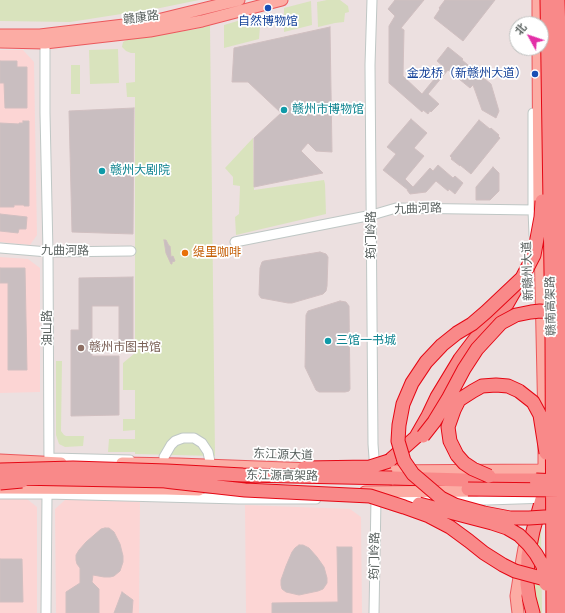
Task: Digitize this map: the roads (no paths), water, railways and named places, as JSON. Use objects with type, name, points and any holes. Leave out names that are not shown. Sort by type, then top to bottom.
[{"type":"highway","name":"赣南高架路","points":[[547,0],[555,104],[564,521],[564,613]]},
{"type":"highway","name":"赣南高架路","points":[[552,613],[552,340],[558,0]]},
{"type":"highway","points":[[555,104],[565,157]]},
{"type":"highway","points":[[389,461],[416,437],[460,359],[482,330],[507,304],[534,255],[541,218],[545,151],[555,104]]},
{"type":"highway","points":[[522,278],[472,324],[457,333],[442,345],[426,362],[412,382],[403,404],[398,441],[404,462],[413,474],[441,498],[455,505],[510,518],[565,515]]},
{"type":"highway","points":[[165,471],[370,467],[389,461],[412,447],[434,422],[477,349],[500,323],[516,315],[540,311],[550,312],[565,318]]},
{"type":"highway","points":[[541,472],[490,476],[473,469],[464,463],[457,455],[450,440],[448,427],[459,400],[482,386],[508,386],[519,391],[533,402],[540,415],[547,459],[546,521],[552,592]]},
{"type":"highway","points":[[0,465],[74,473]]},
{"type":"highway","name":"东江源高架路","points":[[0,470],[74,473]]},
{"type":"highway","points":[[165,471],[245,490],[373,498],[410,502],[507,528],[519,535],[532,549],[543,566],[548,591],[549,613]]},
{"type":"highway","name":"东江源高架路","points":[[165,471],[252,484],[565,490]]},
{"type":"highway","name":"东江源高架路","points":[[0,478],[74,473],[165,471],[243,475],[464,480],[541,472],[565,481]]},
{"type":"highway","points":[[0,482],[74,473]]},
{"type":"highway","points":[[533,613],[527,584],[528,556],[543,495]]},
{"type":"highway","points":[[373,498],[429,516],[450,528],[484,553],[515,571],[541,578],[558,580],[565,579]]},
{"type":"main road","name":"赣康路","points":[[0,35],[40,35],[149,22],[240,0]]},
{"type":"main road","name":"赣康路","points":[[0,42],[44,43],[150,31],[202,21],[282,0]]},
{"type":"main road","points":[[538,0],[538,16]]},
{"type":"main road","name":"新赣州大道","points":[[538,56],[539,214],[544,410],[541,472],[543,495]]},
{"type":"main road","name":"东江源大道","points":[[0,460],[49,460],[243,467],[375,468],[541,472],[565,471]]},
{"type":"main road","points":[[0,488],[47,491],[166,489],[315,493],[483,491],[543,495],[565,494]]},
{"type":"main road","points":[[518,613],[516,596],[518,580],[524,550],[533,519]]},
{"type":"street","name":"筠门岭路","points":[[372,0],[370,65],[373,444],[375,468]]},
{"type":"street","points":[[533,0],[533,16]]},
{"type":"street","name":"油山路","points":[[44,43],[48,252],[49,460],[47,491],[46,613]]},
{"type":"street","points":[[533,56],[533,210],[541,472],[565,466]]},
{"type":"street","name":"九曲河路","points":[[235,242],[372,215],[396,208],[533,210]]},
{"type":"street","name":"九曲河路","points":[[0,248],[48,252],[131,252]]},
{"type":"street","points":[[165,471],[164,457],[175,441],[183,438],[194,438],[202,443],[208,452],[210,462]]},
{"type":"street","points":[[0,457],[165,471],[210,462],[375,468]]},
{"type":"street","points":[[0,494],[47,491],[240,499],[373,498],[487,500],[543,495],[565,499]]},
{"type":"street","points":[[526,613],[523,597],[523,570],[527,543],[533,519],[543,495]]},
{"type":"street","name":"筠门岭路","points":[[373,498],[374,613]]},
{"type":"place","name":"自然博物馆","points":[[268,8]]},
{"type":"place","name":"金龙桥（新赣州大道）","points":[[535,74]]},
{"type":"place","name":"赣州市博物馆","points":[[284,110]]},
{"type":"place","name":"赣州大剧院","points":[[102,171]]},
{"type":"place","name":"缇里咖啡","points":[[185,253]]},
{"type":"place","name":"三馆一书城","points":[[328,341]]},
{"type":"place","name":"赣州市图书馆","points":[[81,348]]}]
